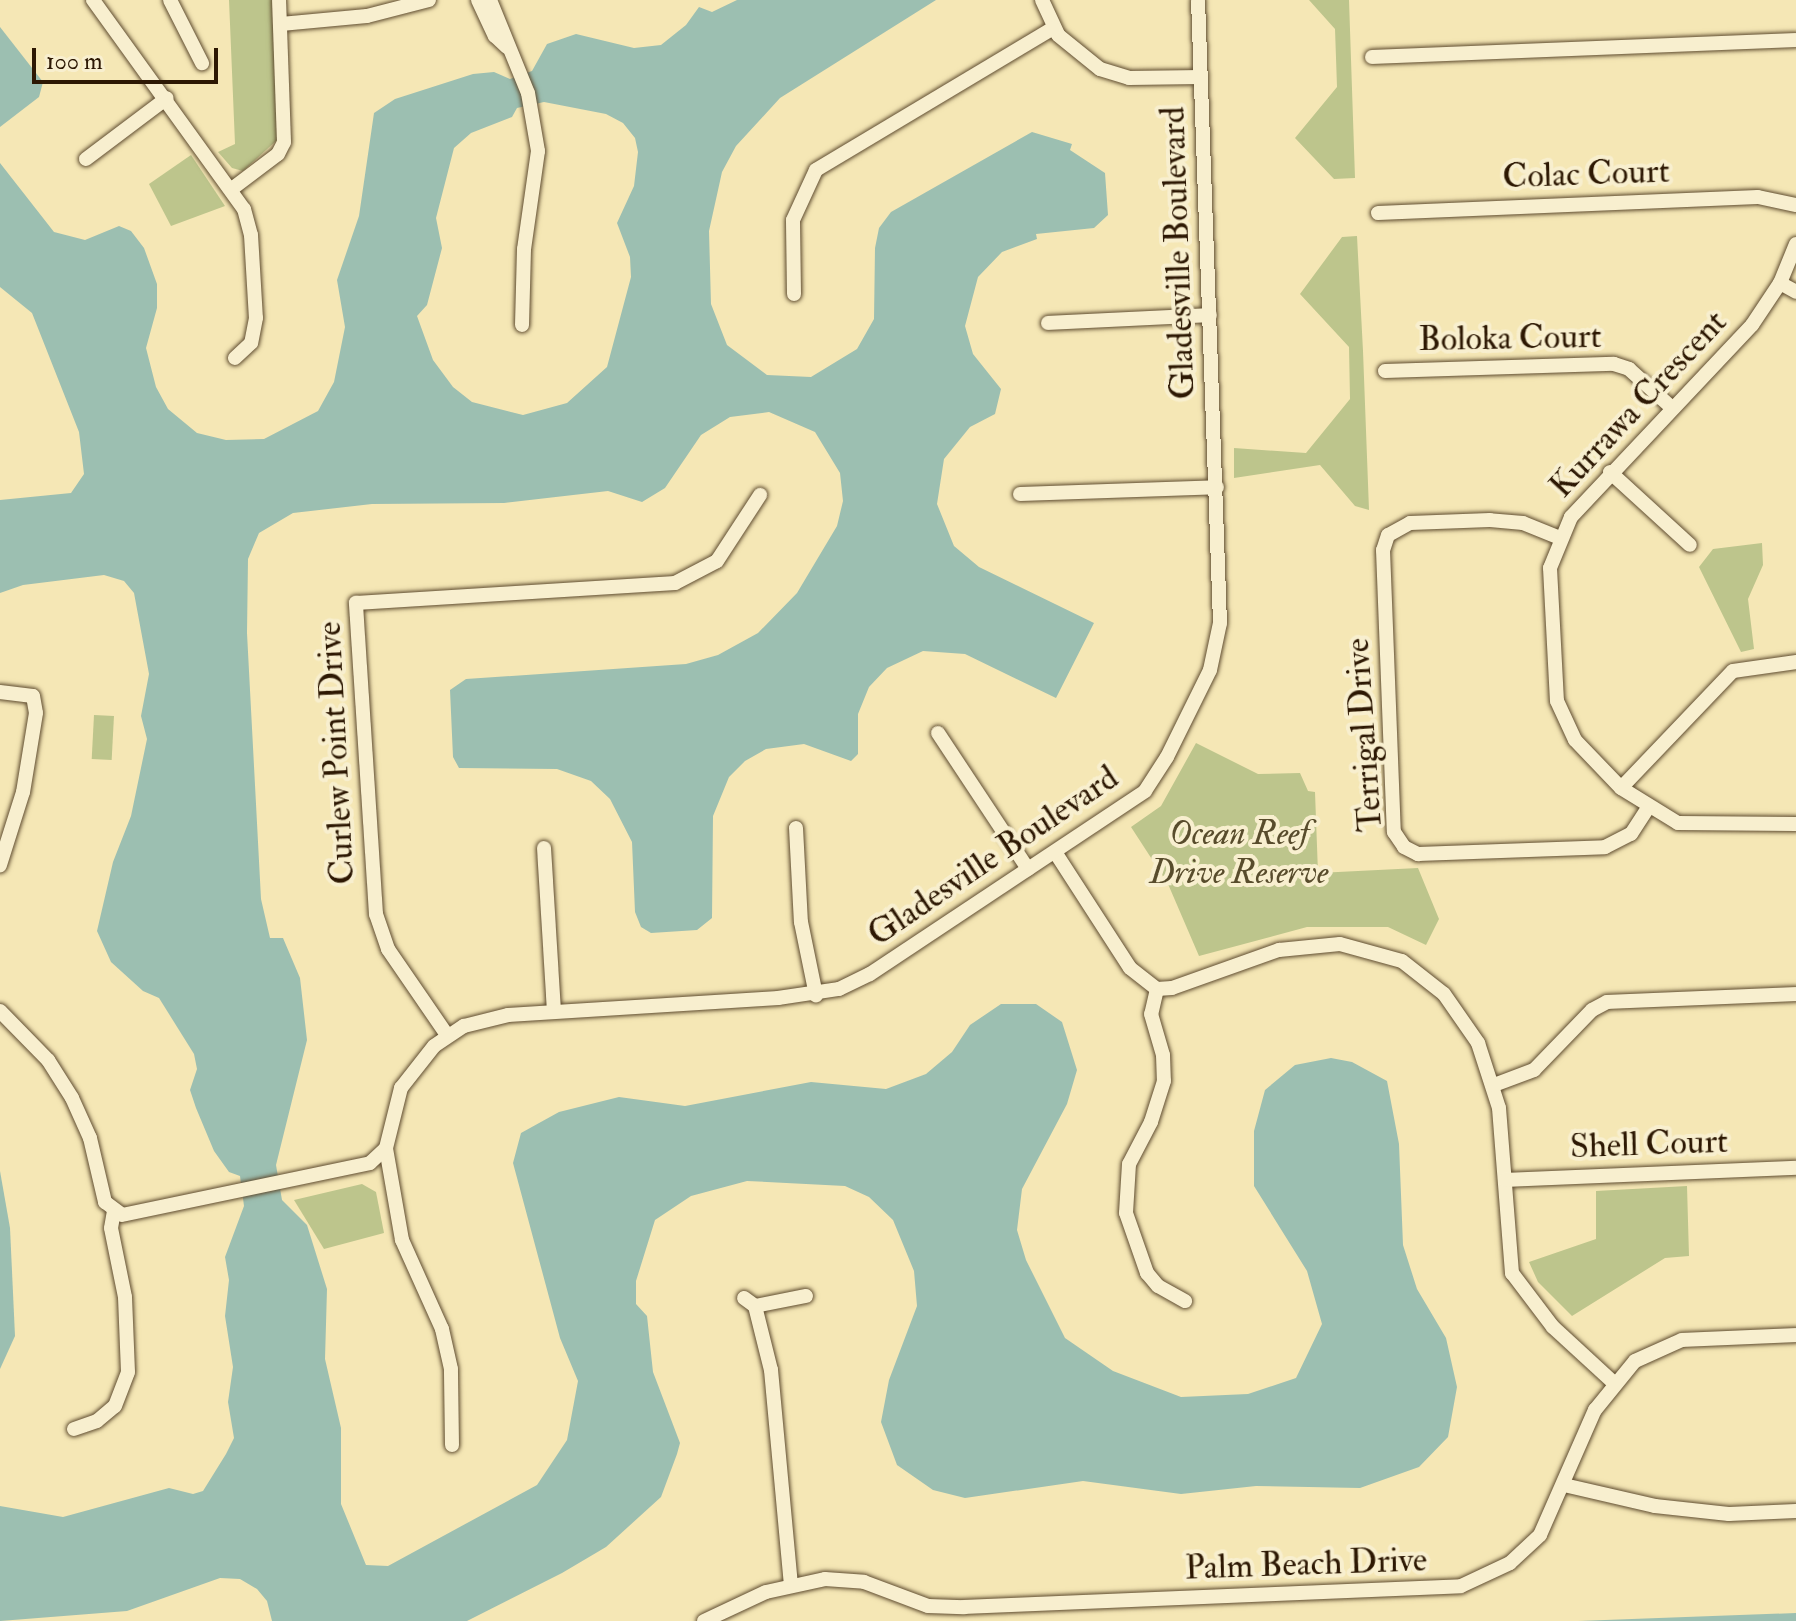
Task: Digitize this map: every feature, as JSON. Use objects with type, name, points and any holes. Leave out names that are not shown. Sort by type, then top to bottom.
[{"type":"street","points":[[93,0],[233,188],[250,229],[257,309],[251,343],[235,358]]},
{"type":"street","points":[[170,0],[190,31],[202,63]]},
{"type":"street","points":[[233,188],[278,154],[284,142],[279,0]]},
{"type":"street","points":[[281,24],[367,16],[429,0]]},
{"type":"street","points":[[478,0],[495,36],[507,47]]},
{"type":"street","points":[[490,0],[531,106],[538,151],[524,249],[522,325]]},
{"type":"street","points":[[1042,0],[1053,28],[1077,54],[1109,73],[1137,78],[1201,77]]},
{"type":"street","name":"Gladesville Boulevard","points":[[386,1148],[401,1088],[447,1035],[481,1020],[554,1011],[816,995],[870,974],[1145,791],[1210,670],[1220,623],[1198,0]]},
{"type":"street","points":[[794,294],[793,220],[816,170],[1053,28]]},
{"type":"street","points":[[1372,57],[1796,40]]},
{"type":"street","points":[[86,159],[167,98]]},
{"type":"street","name":"Colac Court","points":[[1378,213],[1758,197],[1796,205]]},
{"type":"street","name":"Kurrawa Crescent","points":[[1796,244],[1780,283],[1752,325],[1670,406],[1571,517],[1550,568],[1557,701],[1575,740],[1621,788],[1648,808],[1678,823],[1713,827],[1796,824]]},
{"type":"street","points":[[1780,283],[1796,292]]},
{"type":"street","points":[[1048,323],[1210,315]]},
{"type":"street","name":"Boloka Court","points":[[1385,371],[1614,364],[1635,374],[1670,406]]},
{"type":"street","points":[[1610,472],[1690,545]]},
{"type":"street","points":[[1020,494],[1217,487]]},
{"type":"street","name":"Curlew Point Drive","points":[[447,1035],[388,949],[376,914],[356,603],[675,583],[717,561],[760,495]]},
{"type":"street","name":"Terrigal Drive","points":[[1560,538],[1523,523],[1490,520],[1410,523],[1388,535],[1383,550],[1394,832],[1404,847],[1418,854],[1605,847],[1631,834],[1648,808]]},
{"type":"street","points":[[1621,788],[1733,671],[1796,662]]},
{"type":"street","points":[[0,692],[33,696],[36,713],[23,792],[0,865]]},
{"type":"street","points":[[938,733],[1028,869]]},
{"type":"street","points":[[796,828],[801,922],[816,995]]},
{"type":"street","points":[[544,848],[554,1011]]},
{"type":"street","points":[[1055,852],[1130,968],[1157,989]]},
{"type":"street","points":[[1157,989],[1279,950],[1340,944],[1371,949],[1402,961],[1444,994],[1478,1043],[1494,1085],[1505,1180],[1508,1251],[1518,1283],[1553,1327],[1614,1383]]},
{"type":"street","points":[[1157,989],[1151,1014],[1163,1055],[1164,1081],[1151,1122],[1129,1164],[1126,1213],[1147,1273],[1158,1286],[1185,1301]]},
{"type":"street","points":[[1494,1085],[1534,1070],[1592,1010],[1607,1002],[1796,994]]},
{"type":"street","points":[[0,1011],[48,1060],[72,1098],[90,1138],[105,1202],[114,1211],[130,1215],[370,1163],[386,1148]]},
{"type":"street","points":[[386,1148],[402,1240],[442,1329],[451,1369],[452,1445]]},
{"type":"street","name":"Shell Court","points":[[1505,1180],[1796,1168]]},
{"type":"street","points":[[74,1429],[97,1421],[115,1406],[128,1372],[114,1211]]},
{"type":"street","points":[[791,1585],[782,1447],[771,1370],[749,1302],[806,1296]]},
{"type":"street","name":"Palm Beach Drive","points":[[704,1621],[791,1585],[847,1579],[928,1606],[964,1607],[1446,1588],[1487,1577],[1530,1547],[1548,1523],[1587,1426],[1614,1383],[1643,1357],[1682,1340],[1796,1335]]},
{"type":"street","points":[[1564,1485],[1655,1506],[1729,1514],[1796,1511]]},
{"type":"green space","points":[[229,0],[272,0],[277,140],[243,171],[232,168],[218,152],[235,144]]},
{"type":"green space","points":[[1309,0],[1349,0],[1355,178],[1334,179],[1295,138],[1337,87],[1335,29]]},
{"type":"green space","points":[[191,155],[225,206],[171,226],[149,184]]},
{"type":"green space","points":[[1357,236],[1369,510],[1355,506],[1320,465],[1234,478],[1234,448],[1306,453],[1350,399],[1349,347],[1300,294],[1342,237]]},
{"type":"green space","points":[[1762,543],[1763,565],[1748,599],[1754,649],[1741,652],[1699,567],[1713,549]]},
{"type":"green space","points":[[94,715],[114,716],[112,760],[92,759]]},
{"type":"green space","name":"Ocean Reef Drive Reserve","points":[[1196,743],[1258,774],[1300,773],[1308,791],[1315,792],[1318,873],[1418,868],[1439,919],[1426,945],[1388,927],[1307,927],[1199,956],[1168,884],[1131,827],[1161,806]]},
{"type":"green space","points":[[362,1184],[376,1192],[384,1233],[324,1249],[294,1200]]},
{"type":"green space","points":[[1687,1186],[1689,1256],[1665,1258],[1572,1316],[1538,1282],[1529,1262],[1596,1239],[1596,1191]]},
{"type":"shaded area","points":[[737,0],[936,0],[780,98],[736,146],[722,172],[709,231],[711,304],[727,345],[767,375],[811,377],[857,349],[874,319],[875,248],[879,228],[891,212],[1032,132],[1072,144],[1070,150],[1105,173],[1108,215],[1094,228],[1036,234],[1037,239],[1002,252],[978,277],[965,326],[973,354],[1001,389],[995,414],[970,427],[944,459],[937,504],[954,546],[979,567],[1094,623],[1056,698],[965,654],[923,651],[887,668],[869,687],[858,714],[858,754],[851,761],[804,744],[766,749],[745,761],[729,777],[713,816],[712,918],[697,930],[651,933],[641,927],[635,912],[632,842],[610,799],[591,781],[557,769],[459,768],[453,757],[450,690],[466,679],[686,664],[718,655],[758,633],[797,593],[837,526],[843,501],[840,473],[815,432],[769,412],[730,417],[701,435],[665,488],[642,502],[608,491],[504,503],[372,504],[293,513],[259,533],[248,559],[247,633],[261,899],[270,938],[283,938],[300,978],[307,1040],[276,1165],[282,1200],[307,1225],[327,1289],[325,1359],[341,1428],[341,1504],[366,1565],[388,1566],[537,1485],[567,1440],[578,1381],[560,1338],[513,1163],[521,1133],[559,1112],[619,1097],[685,1106],[811,1082],[886,1089],[926,1074],[952,1052],[970,1025],[1001,1004],[1036,1004],[1062,1022],[1077,1070],[1067,1104],[1022,1189],[1017,1230],[1026,1260],[1065,1338],[1113,1371],[1181,1397],[1248,1394],[1296,1378],[1322,1324],[1307,1271],[1254,1186],[1254,1131],[1265,1090],[1295,1065],[1331,1058],[1352,1062],[1387,1081],[1399,1144],[1403,1245],[1417,1289],[1446,1338],[1457,1387],[1448,1437],[1419,1467],[1360,1488],[1256,1486],[1181,1494],[1083,1481],[965,1498],[933,1490],[897,1465],[881,1422],[889,1380],[917,1306],[914,1271],[893,1220],[869,1197],[845,1186],[747,1181],[691,1196],[655,1220],[636,1281],[636,1304],[647,1316],[653,1372],[680,1443],[661,1497],[606,1547],[562,1573],[467,1621],[272,1621],[267,1601],[257,1589],[240,1579],[220,1578],[127,1611],[0,1621],[0,1506],[63,1517],[169,1488],[193,1494],[203,1491],[226,1454],[234,1438],[228,1402],[233,1367],[225,1316],[229,1280],[225,1257],[244,1206],[240,1176],[229,1172],[214,1151],[190,1090],[197,1069],[194,1054],[159,998],[143,991],[111,962],[97,931],[113,862],[131,816],[147,739],[141,716],[149,674],[134,593],[124,581],[104,575],[23,585],[0,593],[0,500],[71,493],[84,474],[79,432],[32,313],[0,287],[0,163],[54,232],[85,240],[119,226],[131,231],[144,248],[157,284],[157,308],[146,348],[156,387],[168,409],[197,433],[226,440],[264,439],[318,411],[334,382],[345,327],[337,280],[359,216],[374,113],[395,99],[473,74],[494,72],[510,79],[532,71],[547,44],[576,34],[634,48],[661,45],[686,25],[699,7],[712,12]],"holes":[[[544,102],[606,114],[623,123],[635,138],[638,152],[634,186],[617,223],[630,257],[631,277],[607,367],[567,403],[523,415],[472,402],[453,387],[433,360],[417,316],[427,305],[442,248],[436,218],[454,148],[471,133],[512,117],[517,108]]]},
{"type":"shaded area","points":[[0,27],[43,82],[39,97],[0,127]]},
{"type":"shaded area","points":[[0,1171],[10,1228],[15,1336],[0,1369]]},
{"type":"shaded area","points":[[1796,1613],[1796,1621],[1578,1621]]}]
